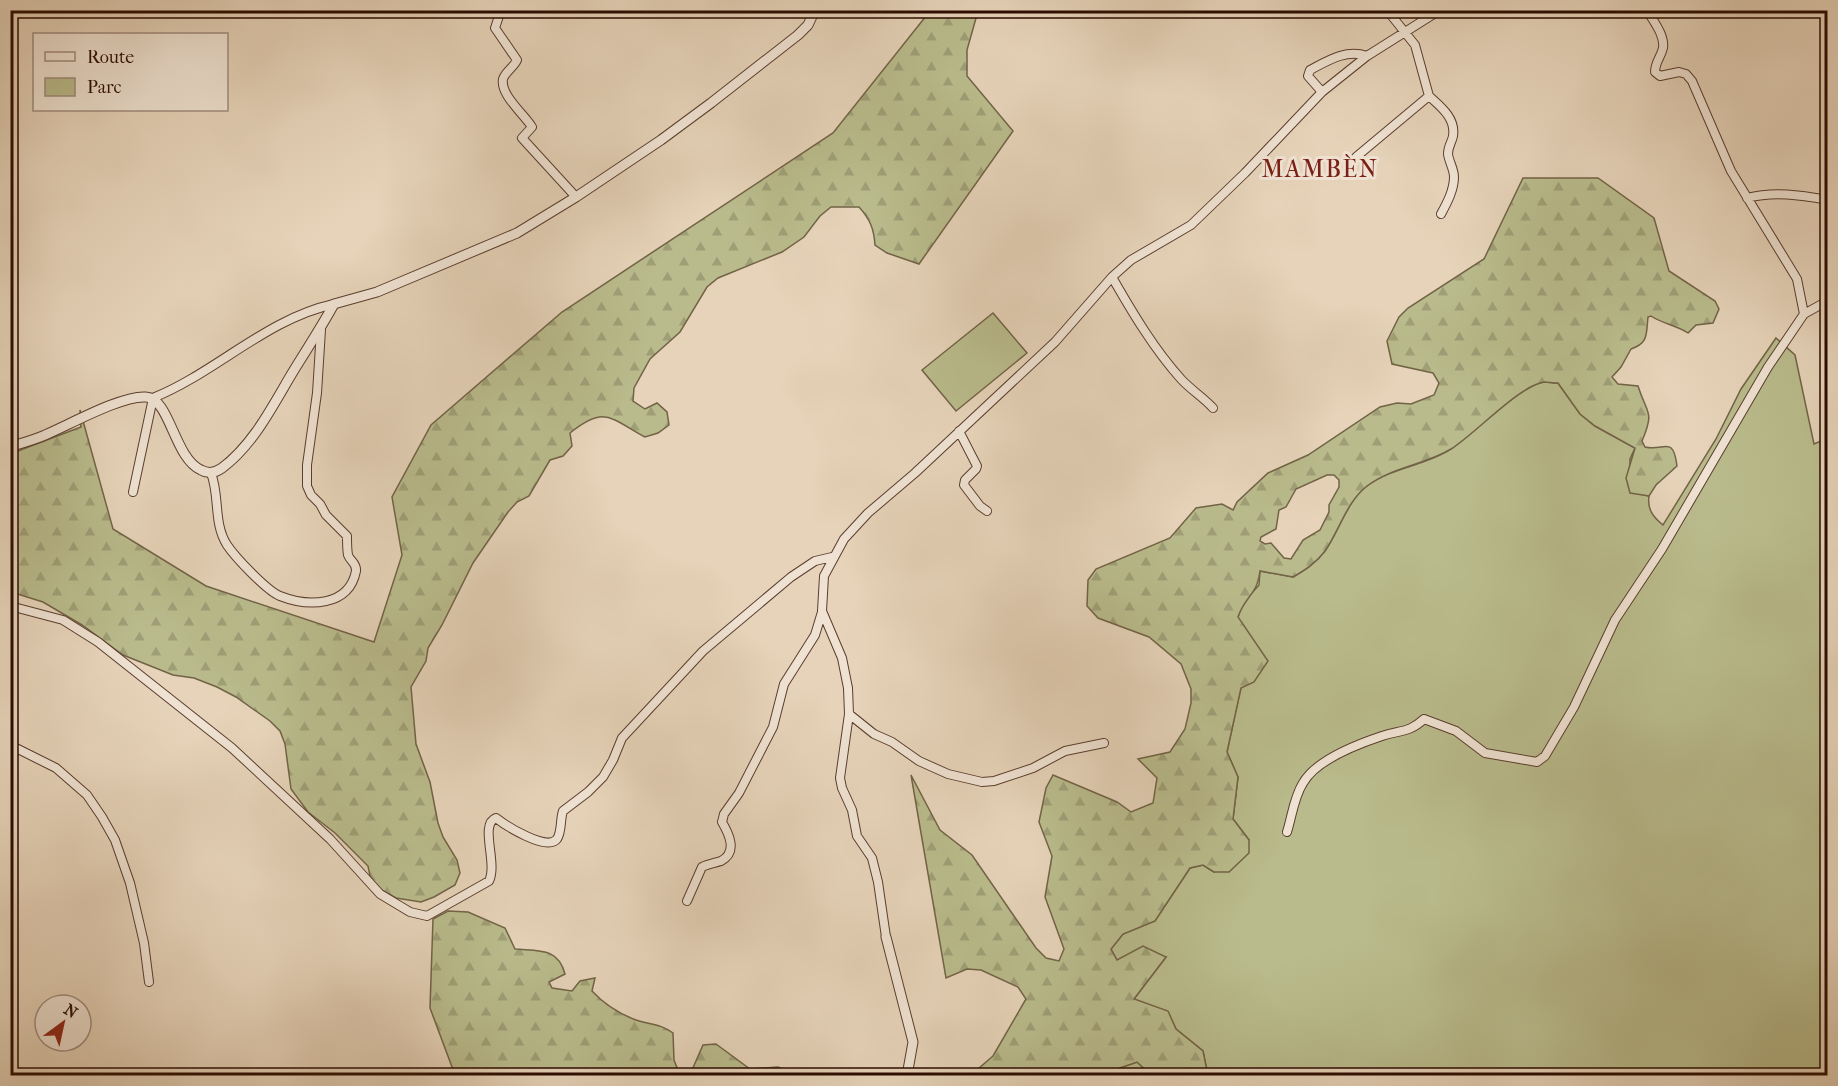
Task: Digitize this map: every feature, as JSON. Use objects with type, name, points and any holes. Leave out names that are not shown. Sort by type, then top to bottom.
[{"type":"street","points":[[501,10],[495,28],[517,60],[503,81],[506,92],[532,127],[522,138],[576,197]]},
{"type":"street","points":[[153,398],[183,385],[298,314],[377,292],[517,232],[576,197],[711,103],[798,34],[808,25],[815,10]]},
{"type":"street","points":[[1387,10],[1404,33],[1412,39],[1429,96],[1444,109],[1453,125],[1453,136],[1448,155],[1454,177],[1442,214]]},
{"type":"street","points":[[687,901],[702,867],[723,860],[729,852],[730,834],[722,822],[724,814],[739,793],[773,727],[784,684],[815,635],[822,610],[824,576],[832,557],[844,539],[868,513],[1056,342],[1112,277],[1131,260],[1191,225],[1245,173],[1322,92],[1367,56],[1440,10]]},
{"type":"street","points":[[1647,10],[1662,38],[1663,48],[1655,64],[1655,72],[1660,76],[1679,72],[1686,74],[1692,81],[1731,171],[1797,279],[1804,314]]},
{"type":"street","points":[[1322,92],[1308,76],[1310,70],[1344,54],[1357,53],[1367,56]]},
{"type":"street","points":[[1356,157],[1429,96]]},
{"type":"street","points":[[1747,198],[1769,194],[1798,195],[1827,200]]},
{"type":"street","points":[[1112,277],[1173,370],[1183,382],[1213,408]]},
{"type":"street","points":[[1287,832],[1299,790],[1312,772],[1352,748],[1385,735],[1407,731],[1424,719],[1456,731],[1485,753],[1537,762],[1545,756],[1574,707],[1615,620],[1662,549],[1768,367],[1804,314],[1827,303]]},
{"type":"street","points":[[10,447],[128,400],[144,396],[153,398],[160,404],[178,447],[189,461],[199,470],[211,473],[221,469],[246,444],[269,413],[321,330],[334,304]]},
{"type":"street","points":[[211,473],[215,483],[218,520],[225,542],[234,555],[269,590],[279,596],[300,601],[320,602],[342,596],[348,589],[356,571],[356,565],[348,555],[347,536],[326,515],[307,486],[307,465],[318,381],[321,330]]},
{"type":"street","points":[[133,492],[153,398]]},
{"type":"street","points":[[959,431],[976,466],[976,470],[965,480],[964,485],[980,506],[987,511]]},
{"type":"street","points":[[10,606],[63,620],[98,642],[232,748],[330,839],[380,894],[410,912],[427,916],[489,881],[493,874],[488,829],[492,818],[532,838],[550,844],[555,842],[563,811],[603,777],[626,733],[703,651],[791,577],[815,561],[832,557]]},
{"type":"street","points":[[822,610],[842,658],[848,688],[849,714],[840,778],[842,788],[852,810],[857,836],[872,858],[886,937],[913,1042],[905,1076]]},
{"type":"street","points":[[849,714],[874,734],[892,742],[919,762],[948,774],[982,782],[994,781],[1033,768],[1065,751],[1104,743]]},
{"type":"street","points":[[10,745],[56,768],[87,795],[102,817],[115,840],[130,883],[144,943],[149,982]]},
{"type":"green space","points":[[930,11],[978,11],[967,50],[967,76],[1013,131],[919,264],[887,253],[875,245],[871,225],[859,207],[831,207],[820,216],[804,237],[782,252],[718,278],[707,287],[680,332],[650,359],[634,388],[633,401],[645,409],[657,403],[667,412],[669,425],[658,433],[645,437],[608,417],[592,419],[582,424],[570,433],[572,446],[563,456],[550,460],[529,496],[517,502],[508,512],[473,563],[428,648],[426,661],[411,687],[416,744],[430,782],[438,823],[443,837],[457,860],[460,873],[455,885],[421,902],[396,898],[378,888],[370,876],[368,866],[335,833],[308,812],[291,789],[285,744],[280,731],[270,721],[236,697],[217,687],[194,678],[173,675],[123,655],[82,625],[43,602],[11,592],[10,454],[81,427],[80,410],[113,529],[206,586],[374,642],[402,555],[392,497],[431,425],[562,312],[833,133]]},
{"type":"green space","points":[[1523,178],[1598,178],[1654,218],[1669,271],[1715,301],[1719,309],[1713,323],[1696,325],[1688,333],[1651,316],[1648,317],[1644,341],[1631,349],[1621,367],[1612,377],[1618,384],[1638,386],[1649,418],[1642,441],[1645,447],[1670,447],[1677,466],[1656,485],[1649,496],[1630,493],[1626,478],[1635,448],[1595,426],[1580,414],[1558,383],[1544,382],[1534,385],[1510,401],[1451,449],[1387,474],[1367,486],[1354,500],[1325,551],[1306,569],[1293,577],[1260,571],[1257,585],[1238,617],[1268,661],[1254,682],[1241,688],[1227,752],[1238,777],[1233,819],[1249,840],[1249,853],[1229,872],[1214,872],[1203,865],[1190,868],[1155,921],[1123,934],[1111,949],[1117,960],[1143,946],[1166,957],[1134,999],[1168,1011],[1176,1029],[1203,1051],[1207,1071],[1205,1075],[1151,1075],[1137,1062],[1106,1075],[971,1075],[993,1056],[1026,999],[1018,987],[981,970],[967,969],[946,978],[911,775],[940,830],[972,855],[1036,948],[1046,958],[1059,961],[1064,949],[1045,897],[1052,856],[1039,822],[1046,788],[1053,775],[1117,802],[1131,812],[1153,803],[1157,778],[1138,759],[1170,752],[1185,729],[1191,703],[1191,689],[1181,664],[1149,637],[1098,618],[1087,606],[1088,580],[1096,569],[1170,538],[1196,508],[1222,504],[1233,510],[1237,502],[1268,473],[1308,455],[1380,407],[1397,403],[1411,404],[1434,395],[1439,383],[1433,373],[1392,364],[1387,341],[1399,317],[1408,308],[1484,259]],"holes":[[[1327,475],[1334,475],[1339,480],[1339,487],[1329,505],[1329,512],[1320,530],[1303,540],[1291,559],[1284,558],[1271,543],[1265,544],[1260,541],[1261,537],[1276,529],[1279,510],[1286,507],[1296,489]]]},
{"type":"green space","points":[[993,313],[1027,353],[956,411],[922,370]]},
{"type":"green space","points":[[1776,338],[1795,355],[1814,444],[1828,438],[1827,1075],[1205,1075],[1207,1071],[1203,1051],[1176,1029],[1168,1012],[1134,999],[1166,957],[1117,960],[1111,949],[1123,934],[1155,921],[1190,868],[1203,865],[1214,872],[1249,840],[1233,819],[1238,777],[1227,752],[1241,687],[1238,617],[1242,604],[1259,585],[1260,571],[1293,577],[1306,569],[1325,551],[1354,500],[1367,486],[1387,475],[1441,455],[1510,401],[1534,385],[1544,382],[1558,383],[1580,414],[1595,426],[1635,448],[1630,459],[1630,492],[1649,496],[1652,512],[1663,525],[1716,439],[1741,389]]},
{"type":"green space","points":[[448,911],[468,912],[505,928],[515,949],[546,952],[552,955],[562,965],[565,974],[549,982],[552,988],[572,991],[580,981],[595,978],[592,991],[607,1004],[630,1018],[659,1026],[673,1033],[674,1060],[680,1075],[455,1075],[430,1008],[433,919]]},
{"type":"green space","points":[[716,1044],[750,1069],[778,1067],[799,1075],[683,1075],[692,1070],[703,1045]]},
{"type":"green space","points":[[1137,1062],[1151,1075],[1106,1076],[1111,1071]]},
{"type":"district","name":"MAMBÈN","points":[[1320,169]]}]
